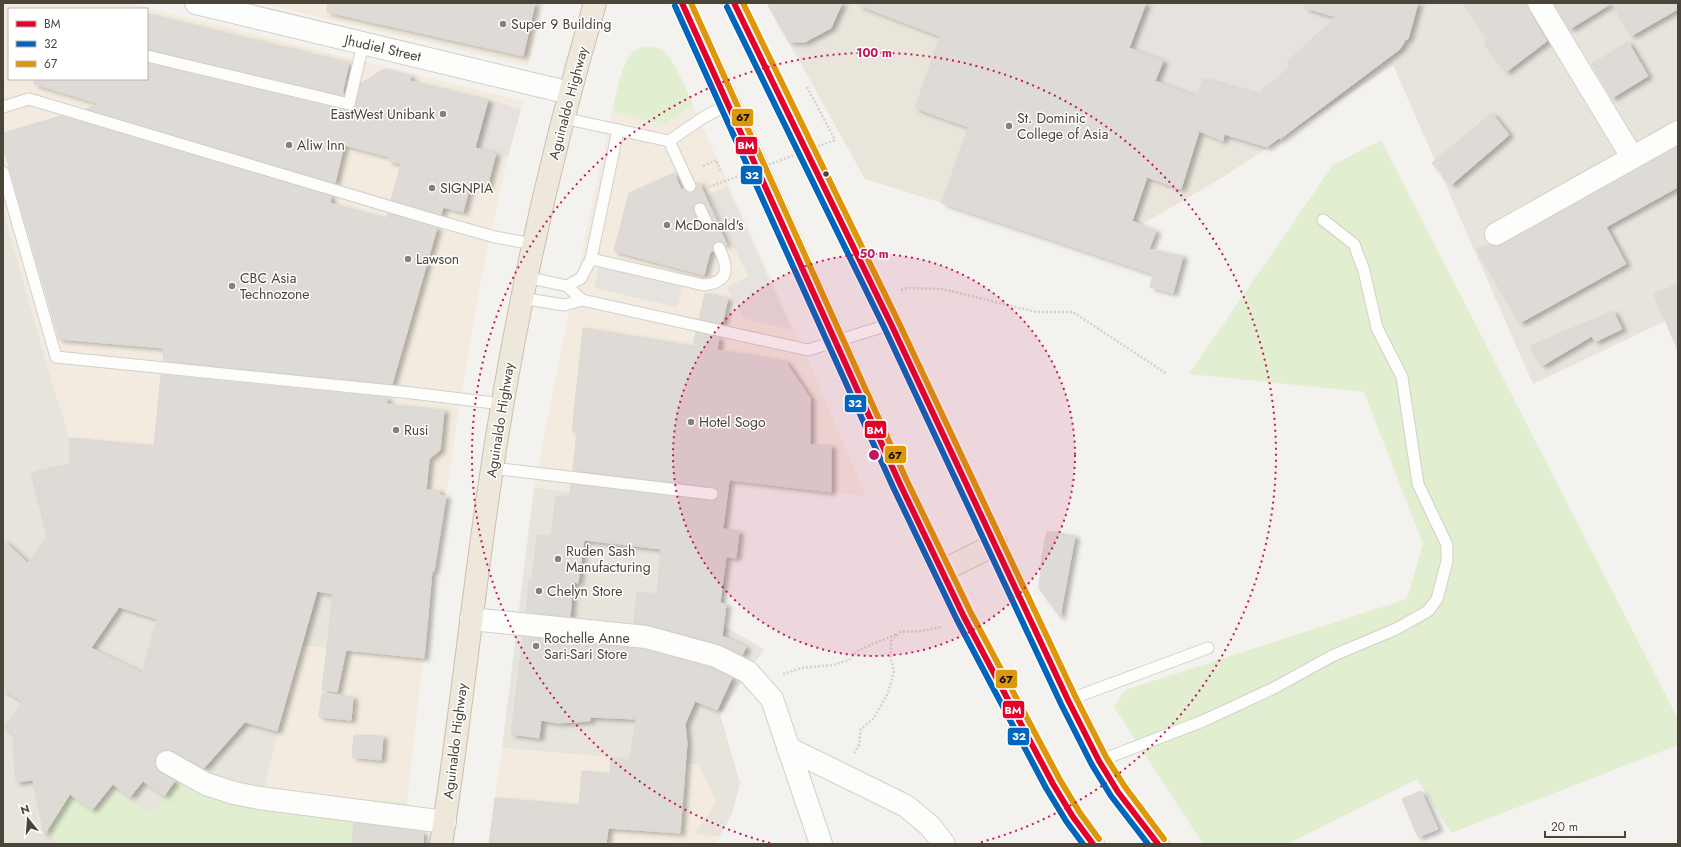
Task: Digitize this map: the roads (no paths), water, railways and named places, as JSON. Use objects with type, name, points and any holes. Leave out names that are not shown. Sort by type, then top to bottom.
[{"type":"highway","name":"Aguinaldo Highway","points":[[441,844],[492,468],[521,298],[532,244],[563,118],[595,3]]},
{"type":"main road","points":[[682,3],[900,484],[942,572],[964,617],[1053,784],[1073,817],[1093,844]]},
{"type":"main road","points":[[734,3],[891,324],[996,544],[1068,700],[1099,761],[1118,792],[1158,844]]},
{"type":"main road","points":[[942,572],[996,544]]},
{"type":"street","name":"Jhudiel Street","points":[[196,3],[570,93]]},
{"type":"street","points":[[1539,3],[1632,156]]},
{"type":"street","points":[[1496,234],[1632,156],[1678,132]]},
{"type":"street","points":[[471,619],[646,637],[716,656],[748,672],[772,699],[817,841]]},
{"type":"street","points":[[788,748],[906,806],[930,826],[944,844]]},
{"type":"street","points":[[167,762],[206,784],[234,793],[259,798],[445,822]]},
{"type":"lane","points":[[148,56],[349,104],[363,44]]},
{"type":"lane","points":[[3,107],[29,99],[438,222],[495,237],[532,244]]},
{"type":"lane","points":[[563,118],[669,141],[704,117],[729,104]]},
{"type":"lane","points":[[567,286],[581,278],[591,259],[618,130]]},
{"type":"lane","points":[[669,141],[690,186]]},
{"type":"lane","points":[[3,172],[56,357],[412,393],[502,404]]},
{"type":"lane","points":[[700,209],[708,226]]},
{"type":"lane","points":[[1099,761],[1203,721],[1274,688],[1332,656],[1396,629],[1428,611],[1437,599],[1447,561],[1447,545],[1418,484],[1402,377],[1376,328],[1364,271],[1354,244],[1323,220]]},
{"type":"lane","points":[[591,259],[704,285],[716,284],[724,277],[726,269],[724,259],[719,248]]},
{"type":"lane","points":[[526,277],[567,286],[582,300]]},
{"type":"lane","points":[[521,298],[564,305],[582,300],[808,350],[891,324]]},
{"type":"lane","points":[[492,468],[712,494]]},
{"type":"lane","points":[[1068,700],[1208,648]]},
{"type":"place","name":"Super 9 Building","points":[[503,24]]},
{"type":"place","name":"EastWest Unibank","points":[[443,114]]},
{"type":"place","name":"St. Dominic College of Asia","points":[[1009,126]]},
{"type":"place","name":"Aliw Inn","points":[[289,145]]},
{"type":"place","name":"SIGNPIA","points":[[432,188]]},
{"type":"place","name":"McDonald's","points":[[667,225]]},
{"type":"place","name":"Lawson","points":[[408,259]]},
{"type":"place","name":"CBC Asia Technozone","points":[[232,286]]},
{"type":"place","name":"Hotel Sogo","points":[[691,422]]},
{"type":"place","name":"Rusi","points":[[396,430]]},
{"type":"place","name":"Ruden Sash Manufacturing","points":[[558,559]]},
{"type":"place","name":"Chelyn Store","points":[[539,591]]},
{"type":"place","name":"Rochelle Anne Sari-Sari Store","points":[[536,646]]}]
